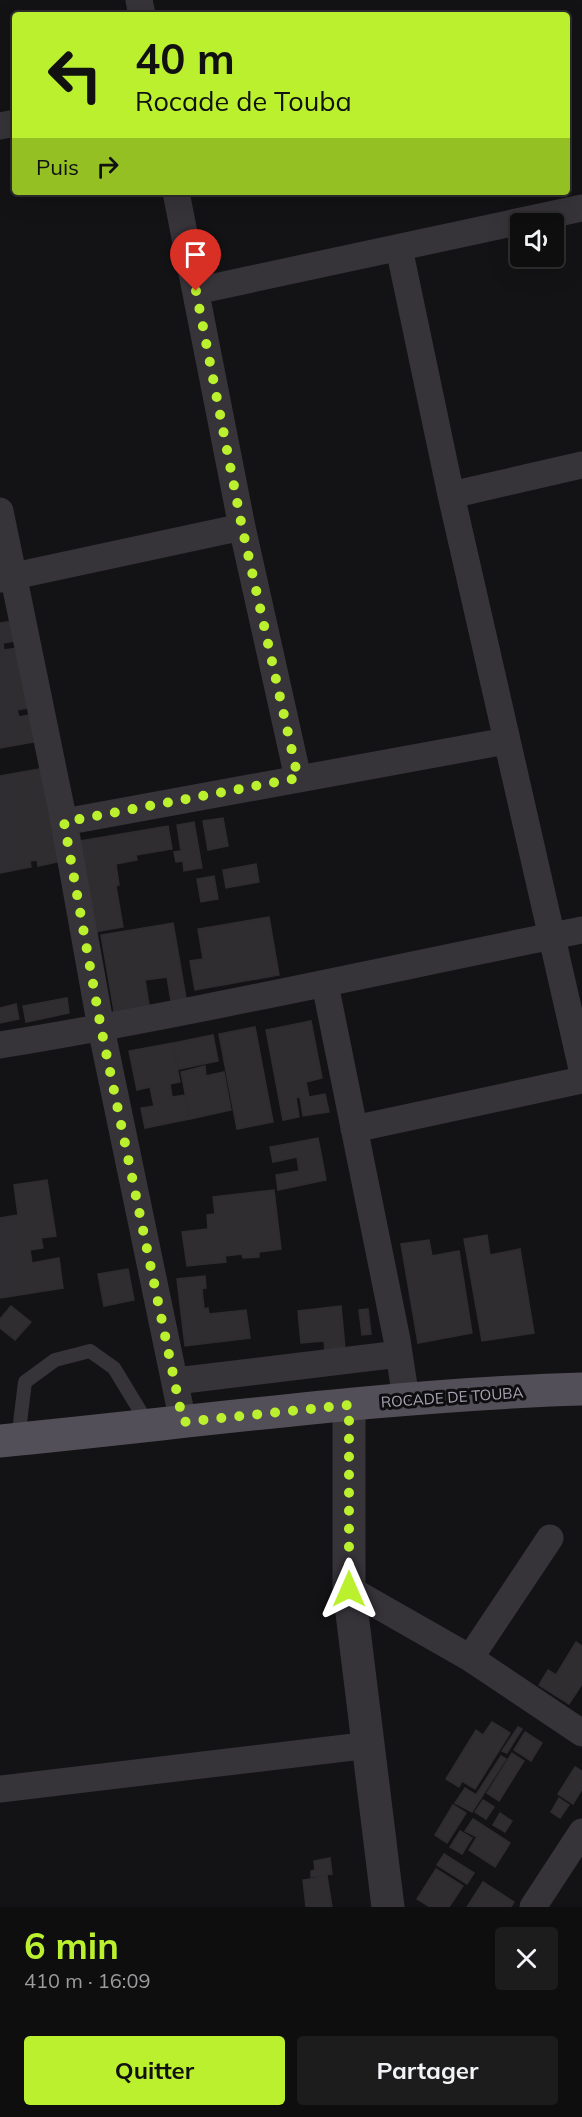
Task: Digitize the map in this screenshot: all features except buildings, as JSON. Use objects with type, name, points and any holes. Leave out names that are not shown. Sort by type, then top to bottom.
[{"type":"main road","name":"ROCADE DE TOUBA","points":[[9,1441],[406,1399],[582,1389]]},
{"type":"street","points":[[178,195],[242,527],[298,778]]},
{"type":"street","points":[[196,291],[582,208]]},
{"type":"street","points":[[399,248],[451,495],[582,1069]]},
{"type":"street","points":[[451,495],[582,465]]},
{"type":"street","points":[[0,511],[7,578],[64,822],[101,1028],[183,1422]]},
{"type":"street","points":[[7,578],[242,527]]},
{"type":"street","points":[[64,822],[506,741]]},
{"type":"street","points":[[0,1045],[101,1028],[324,984],[582,930]]},
{"type":"street","points":[[324,984],[399,1354],[406,1399]]},
{"type":"street","points":[[354,1129],[582,1080]]},
{"type":"street","points":[[176,1381],[399,1354]]},
{"type":"street","points":[[349,1405],[349,1589],[370,1745],[388,1907]]},
{"type":"street","points":[[470,1658],[550,1538]]},
{"type":"street","points":[[349,1589],[470,1658],[582,1733]]},
{"type":"street","points":[[0,1789],[370,1745]]},
{"type":"street","points":[[533,1907],[582,1832]]},
{"type":"lane","points":[[9,1441],[25,1382],[55,1360],[90,1351],[114,1368],[149,1425]]},
{"type":"route","points":[[196,291],[242,527],[298,778],[64,822],[101,1028],[183,1422],[349,1405],[349,1589]]}]
